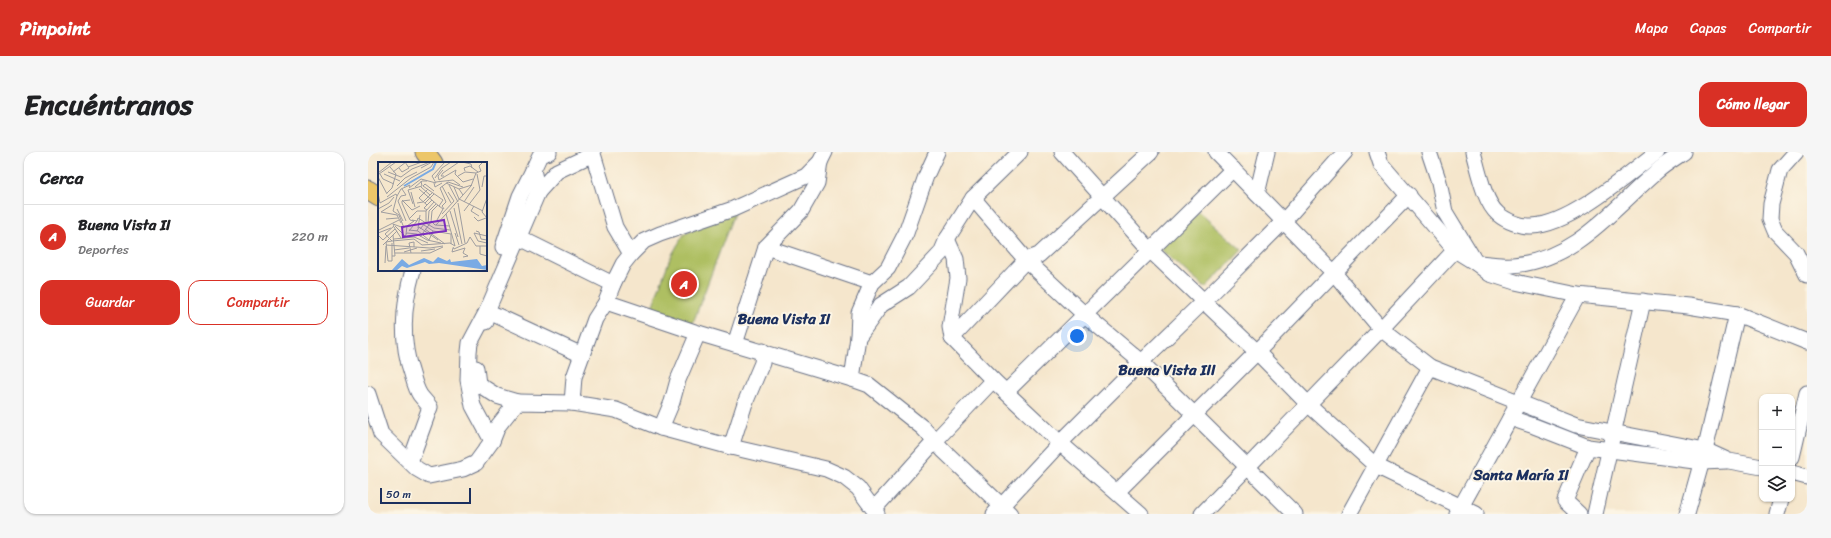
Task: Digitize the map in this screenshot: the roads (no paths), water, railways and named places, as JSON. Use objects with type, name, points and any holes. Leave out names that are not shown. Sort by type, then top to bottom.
[{"type":"main road","points":[[425,152],[432,162]]},
{"type":"main road","points":[[368,190],[378,196]]},
{"type":"street","points":[[852,379],[858,338],[859,313],[872,283],[888,268],[906,233],[926,176],[937,152]]},
{"type":"street","points":[[858,338],[881,304],[909,287],[940,253],[947,239],[973,198],[1020,152]]},
{"type":"street","points":[[1062,152],[1151,251],[1257,352],[1308,404],[1376,466],[1459,510],[1476,514]]},
{"type":"street","points":[[952,338],[1026,260],[1039,255],[1151,152]]},
{"type":"street","points":[[1216,152],[1282,222],[1334,273],[1381,329],[1430,368],[1576,424],[1613,432],[1704,456],[1759,466]]},
{"type":"street","points":[[1257,194],[1267,152]]},
{"type":"street","points":[[606,302],[698,333],[762,351],[869,385],[923,428],[1002,511],[1060,443],[1282,222],[1345,152]]},
{"type":"street","points":[[1376,152],[1381,164],[1455,250],[1490,274],[1515,282],[1578,295],[1642,301],[1737,314],[1807,342]]},
{"type":"street","points":[[1429,152],[1439,182],[1445,212],[1476,263]]},
{"type":"street","points":[[1473,152],[1488,198],[1497,213],[1509,221],[1531,226],[1566,215],[1593,200],[1657,152]]},
{"type":"street","points":[[1476,263],[1512,265],[1526,263],[1539,260],[1567,249],[1590,233],[1658,170],[1684,152]]},
{"type":"street","points":[[1796,152],[1780,170],[1771,204],[1770,219],[1775,231],[1796,253],[1807,275]]},
{"type":"street","points":[[492,441],[473,406],[468,380],[470,328],[509,230],[520,196],[541,153],[548,160],[558,160],[597,153]]},
{"type":"street","points":[[470,343],[487,311],[538,192],[557,171],[597,153]]},
{"type":"street","points":[[597,153],[615,228],[631,254]]},
{"type":"street","points":[[572,403],[574,377],[595,319],[606,302],[613,284],[631,254],[644,241],[733,209],[806,176],[823,157]]},
{"type":"street","points":[[735,344],[766,246],[800,211],[817,183],[823,157]]},
{"type":"street","points":[[1006,392],[1233,169]]},
{"type":"street","points":[[533,170],[538,192]]},
{"type":"street","points":[[1117,492],[1257,352],[1409,195]]},
{"type":"street","points":[[973,198],[1026,260],[1085,314],[1141,362],[1295,514]]},
{"type":"street","points":[[518,237],[613,284]]},
{"type":"street","points":[[947,239],[956,259],[958,278],[950,327],[952,338],[993,380],[1060,443],[1141,514]]},
{"type":"street","points":[[766,246],[872,283]]},
{"type":"street","points":[[1202,514],[1381,329],[1455,250]]},
{"type":"street","points":[[410,462],[430,406],[419,394],[415,384],[409,366],[403,335],[407,296],[413,271]]},
{"type":"street","points":[[1459,510],[1578,295]]},
{"type":"street","points":[[1595,514],[1642,301]]},
{"type":"street","points":[[487,311],[582,355]]},
{"type":"street","points":[[487,311],[486,327],[477,358],[476,375],[478,384],[497,396],[517,402],[572,403],[616,410],[661,428],[731,447],[826,469],[844,477],[858,488],[876,512],[935,441],[993,380]]},
{"type":"street","points":[[1687,514],[1704,456],[1737,314]]},
{"type":"street","points":[[661,428],[672,402],[678,380],[698,333]]},
{"type":"street","points":[[731,447],[745,402],[762,363],[762,351]]},
{"type":"street","points":[[1350,514],[1430,368]]},
{"type":"street","points":[[1795,444],[1807,393]]},
{"type":"street","points":[[368,394],[381,434],[416,469],[429,476],[445,474],[463,469],[476,463],[492,441],[498,426],[517,402]]},
{"type":"street","points":[[1510,418],[1588,447],[1609,450],[1704,456]]},
{"type":"street","points":[[1579,514],[1566,500],[1588,447]]},
{"type":"street","points":[[1795,475],[1807,477]]},
{"type":"street","points":[[1777,514],[1780,502]]},
{"type":"place","name":"Buena Vista II","points":[[684,284]]},
{"type":"district","name":"Buena Vista II","points":[[784,319]]},
{"type":"district","name":"Buena Vista III","points":[[1167,370]]},
{"type":"district","name":"Santa María II","points":[[1521,475]]}]
